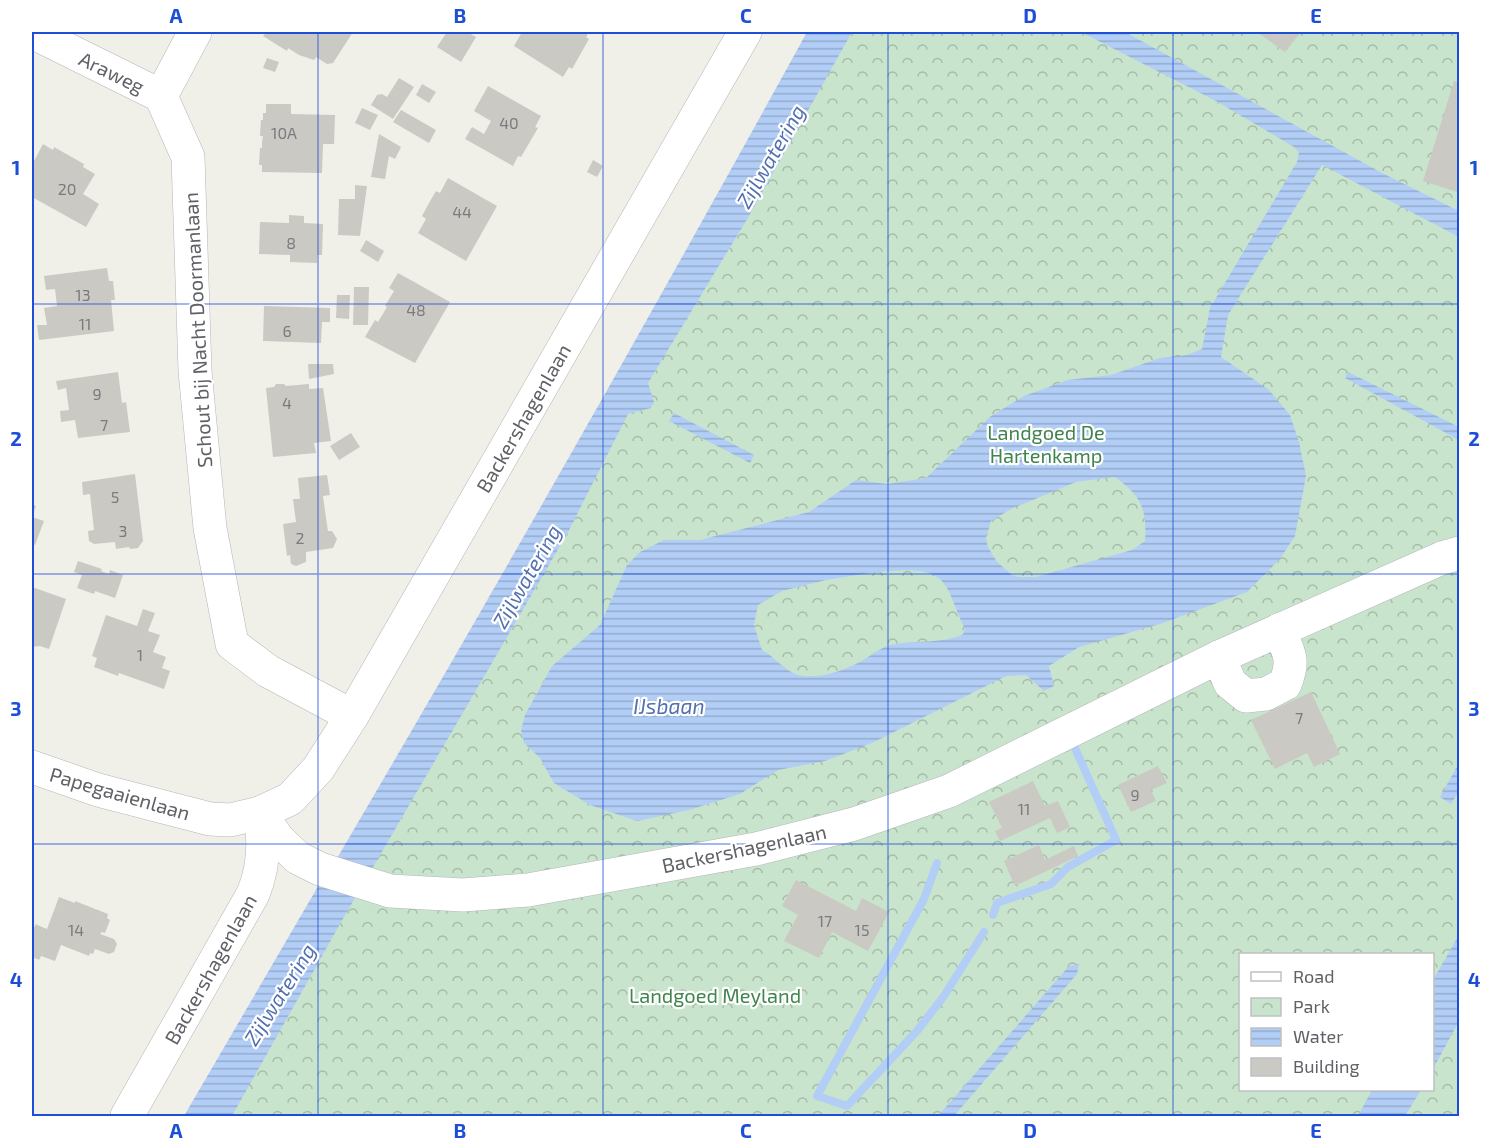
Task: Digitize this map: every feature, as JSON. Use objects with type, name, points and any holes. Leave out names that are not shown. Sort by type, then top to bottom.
[{"type":"street","name":"Araweg","points":[[32,32],[161,96]]},
{"type":"street","points":[[161,96],[195,32]]},
{"type":"street","name":"Backershagenlaan","points":[[210,819],[230,820],[260,813],[290,799],[318,769],[352,716],[745,32]]},
{"type":"street","name":"Schout bij Nacht Doormanlaan","points":[[161,96],[188,157],[195,371],[210,528],[232,644],[268,671],[352,716]]},
{"type":"street","name":"Backershagenlaan","points":[[260,813],[278,839],[298,858],[320,869],[390,891],[463,895],[528,890],[756,849],[854,824],[950,791],[1219,657],[1442,558],[1460,553]]},
{"type":"street","points":[[1219,657],[1230,683],[1246,696],[1266,694],[1285,684],[1291,669],[1290,656],[1278,630]]},
{"type":"street","name":"Papegaaienlaan","points":[[32,767],[98,790],[210,819]]},
{"type":"street","name":"Backershagenlaan","points":[[127,1116],[259,881],[264,839],[260,813]]},
{"type":"green space","name":"Landgoed De Hartenkamp","points":[[827,32],[1459,32],[1459,1116],[218,1116]]},
{"type":"water","name":"Zijlwatering","points":[[807,32],[852,32],[749,216],[648,383],[654,402],[651,408],[628,414],[567,534],[344,917],[232,1116],[184,1116],[515,551]]},
{"type":"water","name":"IJsbaan","points":[[1081,32],[1125,32],[1384,174],[1459,211],[1459,237],[1322,165],[1228,315],[1221,357],[1268,389],[1290,415],[1299,442],[1306,476],[1295,536],[1279,560],[1247,592],[1160,624],[1079,647],[1049,666],[1054,686],[1044,691],[1026,675],[1006,676],[872,743],[825,761],[778,770],[740,794],[689,810],[637,821],[590,805],[554,783],[540,758],[524,743],[521,730],[525,715],[552,666],[600,625],[627,565],[640,552],[664,540],[700,540],[809,512],[856,480],[887,484],[926,478],[991,416],[1024,396],[1068,380],[1111,375],[1160,358],[1187,355],[1202,349],[1210,308],[1297,162],[1299,152],[1216,101]],"holes":[[[1115,477],[1131,490],[1140,504],[1145,520],[1145,541],[1132,550],[1036,577],[1012,575],[997,562],[988,547],[986,538],[991,521],[1011,509],[1076,482]],[[922,571],[941,580],[951,595],[965,628],[963,634],[938,641],[890,645],[852,666],[818,676],[798,675],[762,650],[754,625],[758,605],[782,591],[826,580],[876,572]]]},
{"type":"water","points":[[1348,372],[1459,427],[1459,440],[1345,378]]},
{"type":"water","points":[[674,413],[754,455],[750,463],[669,421]]},
{"type":"water","points":[[1459,763],[1459,791],[1451,804],[1440,797]]},
{"type":"water","points":[[1459,935],[1459,1021],[1434,1067],[1434,978]]},
{"type":"water","points":[[1079,964],[1077,974],[954,1116],[938,1116],[1069,966]]},
{"type":"water","points":[[1371,1091],[1420,1091],[1405,1116],[1358,1116]]},
{"type":"building","points":[[267,32],[353,32],[333,63],[327,64],[316,57],[314,60],[288,48],[287,51],[263,36]]},
{"type":"building","points":[[447,32],[467,32],[476,37],[461,62],[437,47]]},
{"type":"building","points":[[522,32],[589,32],[586,37],[589,39],[572,69],[569,67],[563,77],[514,46]]},
{"type":"building","points":[[1257,32],[1301,32],[1285,52]]},
{"type":"building","points":[[267,58],[279,62],[275,72],[263,68]]},
{"type":"building","points":[[399,78],[414,87],[393,119],[371,105],[377,95],[382,94],[387,97]]},
{"type":"building","points":[[1454,81],[1460,82],[1460,193],[1423,181]]},
{"type":"building","points":[[422,84],[436,92],[429,103],[416,95]]},
{"type":"building","points":[[488,86],[541,116],[535,127],[538,128],[513,166],[465,139],[472,127],[484,134],[491,121],[474,111]]},
{"type":"building","points":[[266,104],[291,104],[291,114],[335,115],[334,144],[323,144],[322,173],[262,172],[262,165],[259,165],[263,136],[260,136],[261,120],[263,120],[263,113],[266,113]]},
{"type":"building","points":[[362,108],[378,115],[370,130],[355,123]]},
{"type":"building","points":[[401,110],[436,130],[429,143],[393,122]]},
{"type":"building","points":[[379,134],[401,147],[395,159],[389,156],[385,179],[371,177]]},
{"type":"building","points":[[43,144],[53,150],[54,147],[84,164],[83,167],[95,174],[83,194],[99,204],[86,227],[32,197],[32,165]]},
{"type":"building","points":[[593,160],[603,166],[597,177],[587,172]]},
{"type":"building","points":[[448,178],[497,206],[466,261],[418,233],[426,219],[422,216],[429,203],[436,191],[440,193]]},
{"type":"building","points":[[355,185],[367,186],[360,236],[338,235],[339,199],[355,199]]},
{"type":"building","points":[[289,215],[304,216],[304,223],[323,224],[322,255],[317,255],[317,263],[290,262],[290,255],[259,254],[260,222],[289,223]]},
{"type":"building","points":[[366,240],[384,251],[378,262],[360,251]]},
{"type":"building","points":[[107,268],[109,281],[113,281],[115,300],[111,300],[114,331],[39,340],[37,325],[47,325],[44,308],[57,306],[55,289],[46,290],[44,276]]},
{"type":"building","points":[[398,273],[450,302],[415,363],[365,337],[375,320],[378,322],[387,307],[385,306],[394,291],[389,288]]},
{"type":"building","points":[[354,287],[369,287],[368,325],[353,325]]},
{"type":"building","points":[[337,295],[350,295],[349,319],[336,318]]},
{"type":"building","points":[[264,306],[330,308],[330,322],[322,322],[321,343],[263,341]]},
{"type":"building","points":[[308,364],[333,364],[334,374],[309,379]]},
{"type":"building","points":[[118,372],[122,403],[126,402],[130,432],[78,438],[75,420],[61,422],[60,411],[69,410],[66,388],[58,390],[56,381]]},
{"type":"building","points":[[276,384],[286,386],[309,384],[309,389],[323,388],[331,441],[314,443],[316,453],[273,457],[266,388],[274,387]]},
{"type":"building","points":[[351,433],[360,447],[339,460],[330,446]]},
{"type":"building","points":[[135,474],[143,541],[138,548],[116,549],[115,542],[94,544],[89,541],[88,531],[94,530],[90,494],[83,495],[82,482]]},
{"type":"building","points":[[327,475],[330,495],[323,496],[328,531],[332,531],[337,539],[333,548],[306,552],[306,562],[296,566],[291,564],[290,555],[287,556],[283,524],[296,522],[293,499],[300,499],[298,478]]},
{"type":"building","points":[[32,504],[36,506],[32,517]]},
{"type":"building","points":[[32,517],[44,521],[35,545],[32,543]]},
{"type":"building","points":[[78,561],[102,569],[101,571],[109,574],[110,570],[123,575],[115,598],[77,588],[82,575],[74,572]]},
{"type":"building","points":[[32,587],[66,599],[49,649],[40,646],[32,647]]},
{"type":"building","points":[[143,609],[155,613],[148,631],[160,635],[153,652],[166,657],[162,668],[170,671],[164,689],[94,667],[97,658],[92,656],[106,615],[137,626]]},
{"type":"building","points":[[1311,692],[1340,754],[1314,767],[1307,753],[1275,769],[1251,720]]},
{"type":"building","points":[[1158,766],[1167,783],[1151,790],[1156,801],[1131,812],[1118,785]]},
{"type":"building","points":[[1033,781],[1045,806],[1058,801],[1070,827],[1057,833],[1050,818],[1000,841],[995,831],[1002,828],[989,802]]},
{"type":"building","points":[[1039,845],[1045,860],[1074,846],[1078,856],[1015,886],[1004,861]]},
{"type":"building","points":[[796,880],[856,911],[862,898],[889,912],[868,951],[832,932],[819,958],[784,941],[798,915],[782,906]]},
{"type":"building","points":[[59,897],[108,914],[107,918],[110,920],[105,933],[100,934],[114,939],[117,944],[114,952],[109,954],[95,949],[89,956],[61,945],[55,961],[41,956],[39,960],[32,957],[32,925],[47,929]]},
{"type":"waterway","points":[[993,915],[997,903],[1051,884],[1068,867],[1116,840],[1074,746]]},
{"type":"waterway","points":[[937,863],[924,899],[817,1096],[847,1106],[917,1031],[944,996],[984,932]]},
{"type":"park label","name":"Landgoed Meyland","points":[[715,995]]}]
